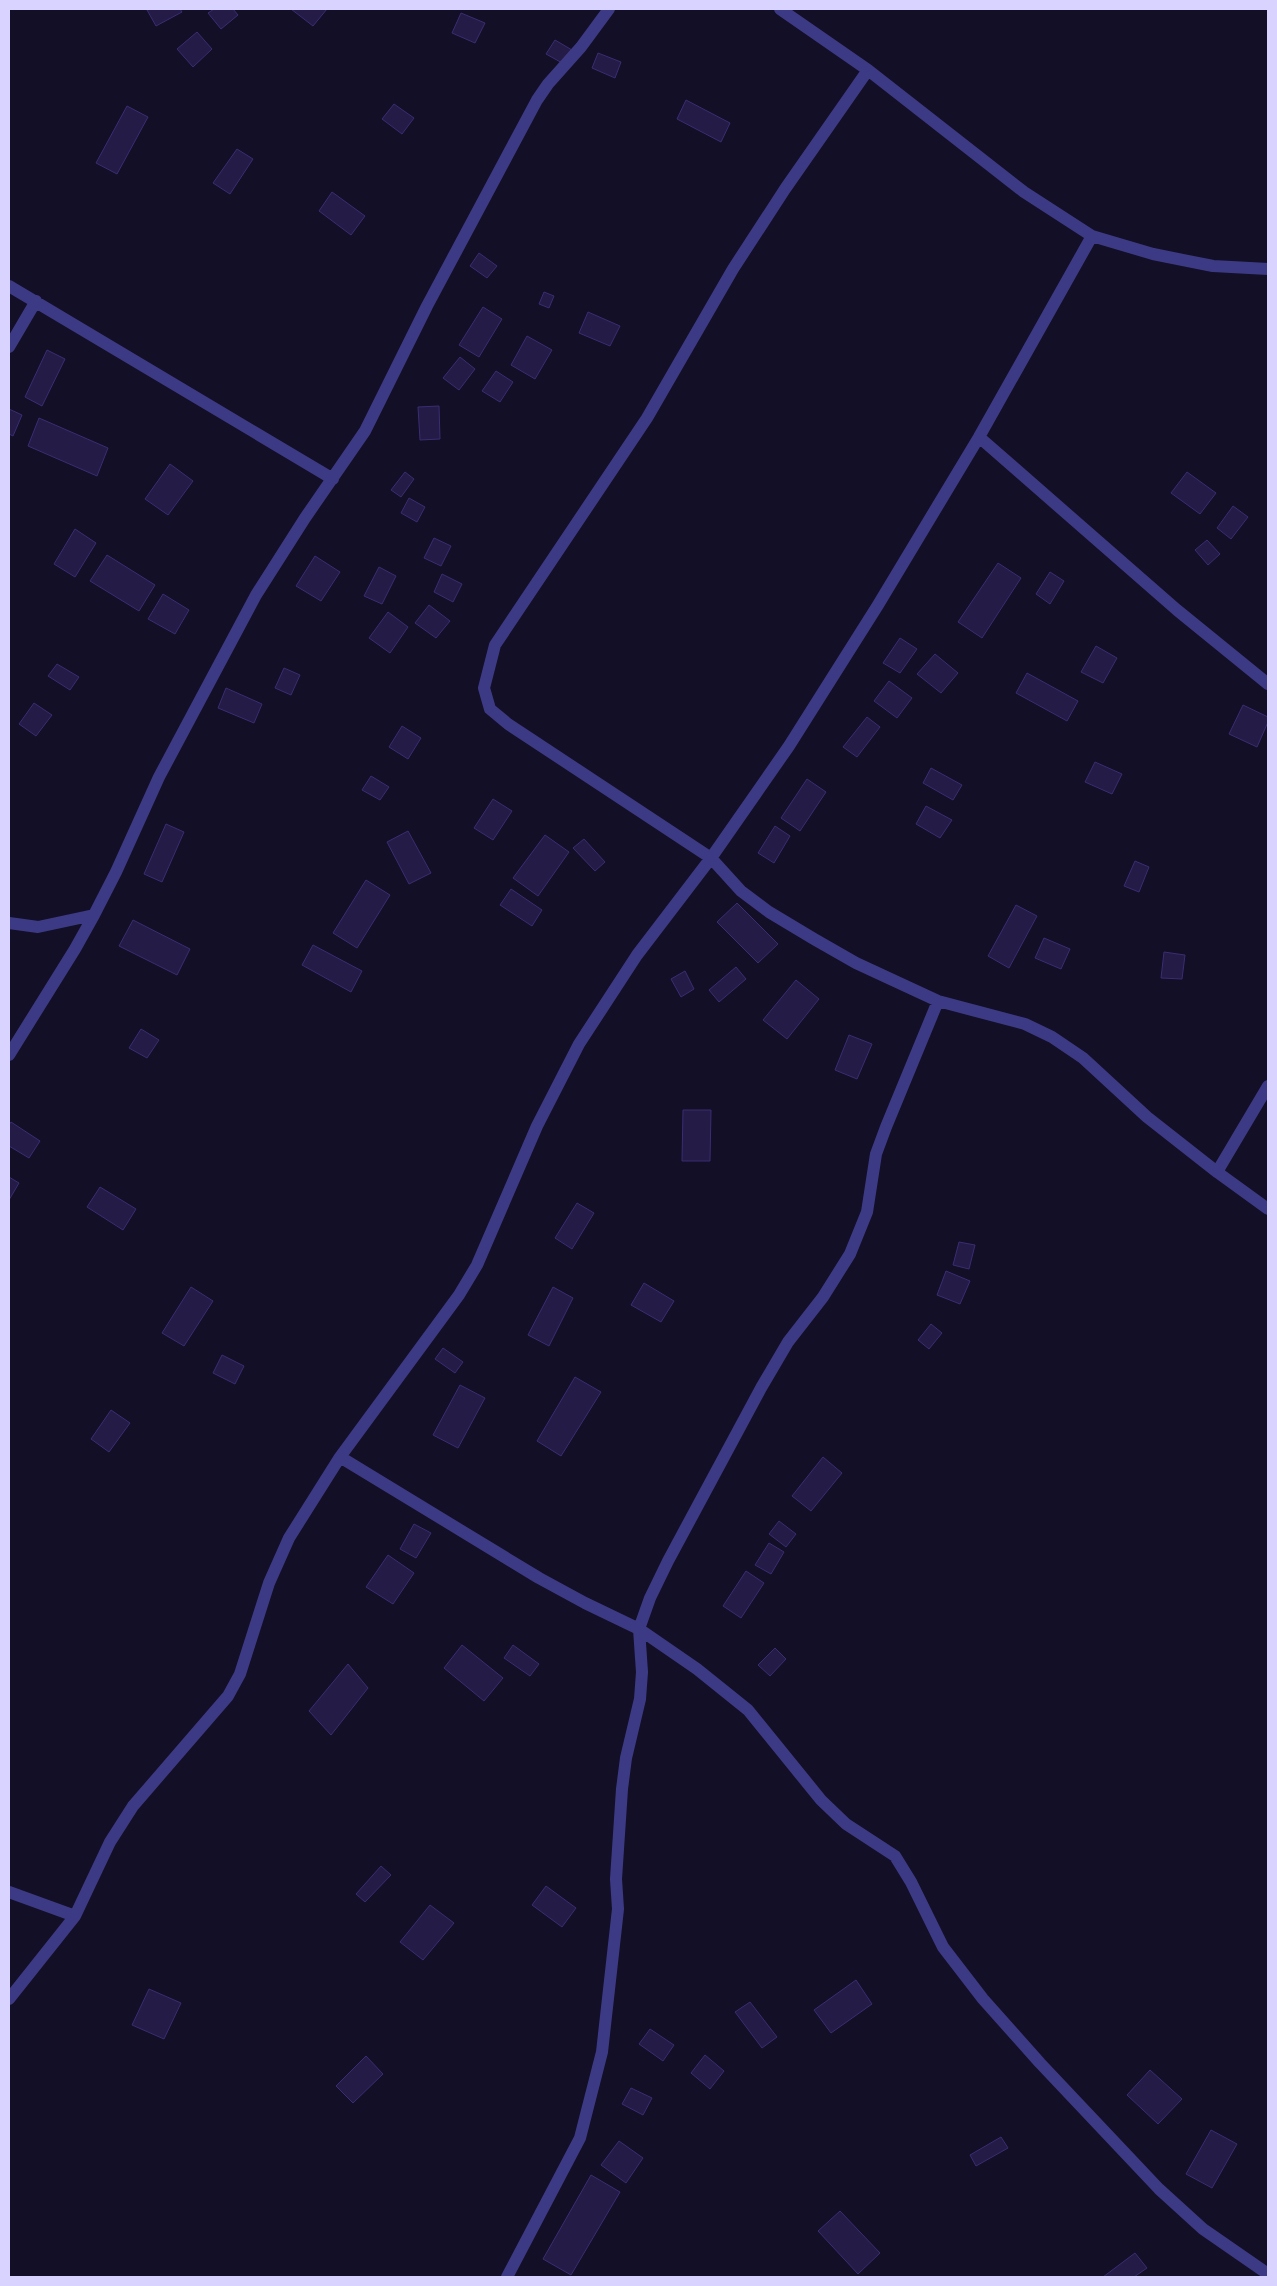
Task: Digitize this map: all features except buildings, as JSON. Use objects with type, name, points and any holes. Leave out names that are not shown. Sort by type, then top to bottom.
[{"type":"street","points":[[9,1055],[94,915],[116,872],[159,777],[256,595],[305,518],[365,431],[427,306],[537,100],[548,84],[581,47],[609,9]]},
{"type":"street","points":[[780,9],[868,70],[1024,192],[1092,236],[1153,254],[1214,266],[1268,269]]},
{"type":"street","points":[[868,70],[748,245],[647,418],[495,645],[484,688],[490,709],[508,724],[711,858],[741,891],[769,912],[856,963],[938,1001],[1025,1024],[1052,1037],[1082,1058],[1147,1117],[1216,1172],[1268,1209]]},
{"type":"street","points":[[9,1999],[75,1916],[110,1842],[133,1806],[228,1696],[240,1674],[269,1583],[289,1538],[340,1457],[459,1295],[477,1265],[537,1126],[579,1044],[637,956],[711,858],[810,713],[878,605],[979,437],[1092,236]]},
{"type":"street","points":[[9,286],[333,479]]},
{"type":"street","points":[[9,347],[36,301]]},
{"type":"street","points":[[979,437],[1177,610],[1268,684]]},
{"type":"street","points":[[9,923],[38,927],[94,915]]},
{"type":"street","points":[[507,2277],[580,2138],[602,2052],[618,1909],[616,1879],[622,1789],[626,1758],[640,1699],[642,1672],[639,1629],[650,1598],[668,1561],[761,1388],[788,1342],[823,1297],[850,1254],[868,1212],[876,1154],[938,1001]]},
{"type":"street","points":[[1216,1172],[1268,1086]]},
{"type":"street","points":[[340,1457],[539,1578],[639,1629],[697,1669],[748,1710],[821,1800],[846,1824],[895,1856],[911,1882],[943,1947],[983,1999],[1040,2063],[1159,2189],[1203,2229],[1268,2274]]},
{"type":"street","points":[[9,1892],[75,1916]]}]
